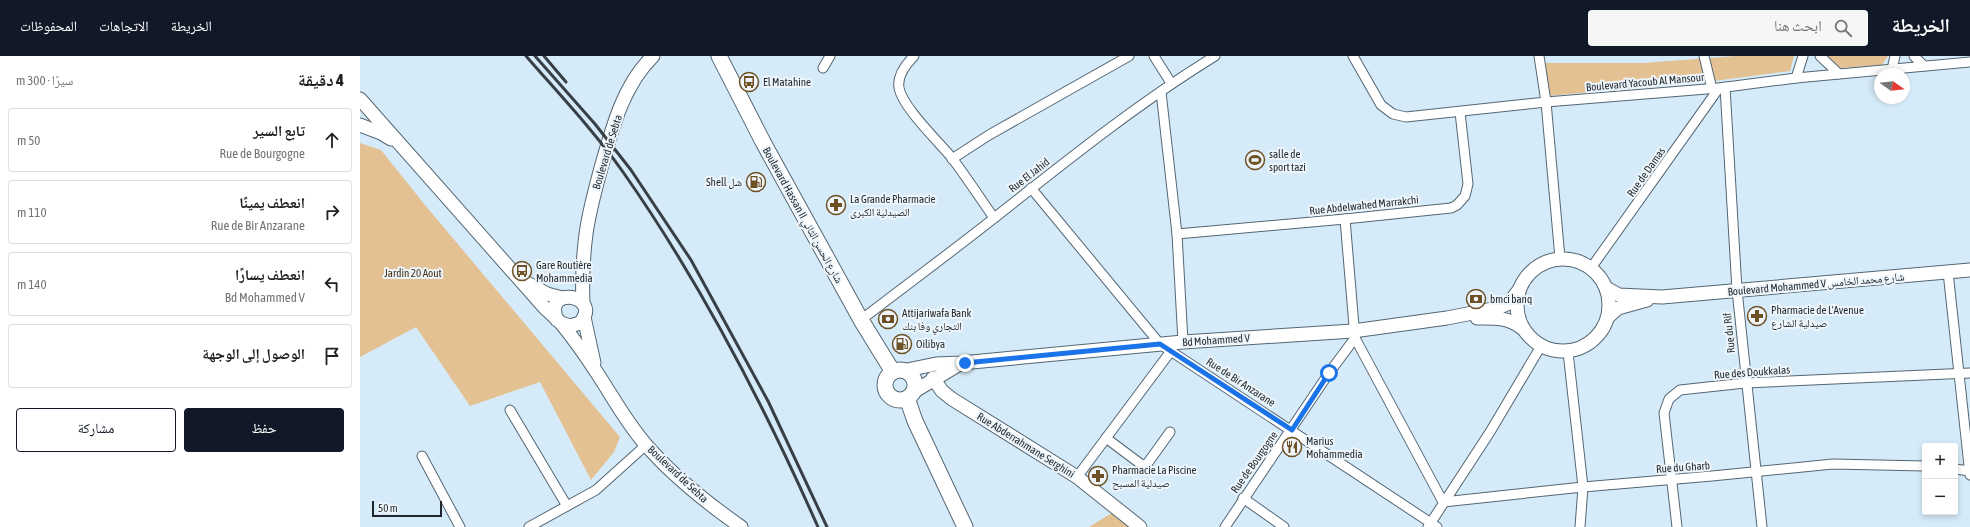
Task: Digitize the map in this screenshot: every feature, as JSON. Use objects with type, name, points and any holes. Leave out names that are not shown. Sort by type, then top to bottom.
[{"type":"main road","name":"Boulevard Hassan II شارع الحسن الثاني","points":[[719,56],[763,142],[861,320],[897,371]]},
{"type":"main road","points":[[910,395],[897,399],[888,394],[885,384],[886,379],[897,371],[906,372],[913,378],[914,383],[910,395],[915,421],[965,527]]},
{"type":"street","name":"Boulevard de Sebta","points":[[583,304],[584,257],[589,214],[614,124],[635,77],[653,56]]},
{"type":"street","points":[[823,68],[830,56]]},
{"type":"street","points":[[914,56],[908,62],[899,79],[900,90],[911,110],[952,159],[994,218]]},
{"type":"street","points":[[952,159],[989,135],[1129,56]]},
{"type":"street","points":[[1154,56],[1171,83]]},
{"type":"street","name":"Rue El Jahid","points":[[861,320],[1031,188],[1171,83],[1216,56]]},
{"type":"street","name":"Boulevard Yacoub Al Mansour","points":[[1353,56],[1381,105],[1393,114],[1406,117],[1546,102],[1719,88],[1796,78],[1874,71]]},
{"type":"street","points":[[1539,56],[1546,102],[1560,258]]},
{"type":"street","name":"Rue du Rif","points":[[1704,56],[1719,88],[1745,383],[1762,527]]},
{"type":"street","points":[[1796,78],[1803,56]]},
{"type":"street","points":[[1820,56],[1839,74]]},
{"type":"street","points":[[1892,68],[1895,56]]},
{"type":"street","points":[[1914,56],[1924,66]]},
{"type":"street","name":"Boulevard Yacoub Al Mansour","points":[[1903,68],[1970,62]]},
{"type":"street","name":"Rue de Damas","points":[[1591,268],[1719,88]]},
{"type":"street","points":[[1161,92],[1177,234],[1183,342]]},
{"type":"street","points":[[360,118],[364,111],[361,101]]},
{"type":"street","points":[[361,101],[520,278],[537,289],[564,297],[576,298],[583,304],[584,317],[580,323],[574,326],[567,326],[559,321],[555,310],[558,301],[564,297]]},
{"type":"street","name":"Rue Abdelwahed Marrakchi","points":[[1177,234],[1436,210],[1457,205],[1466,195],[1468,184],[1460,112]]},
{"type":"street","points":[[360,125],[381,133],[399,144]]},
{"type":"street","name":"Rue de Bir Anzarane","points":[[1031,188],[1165,348],[1292,430],[1432,526]]},
{"type":"street","points":[[1345,219],[1354,334],[1443,502]]},
{"type":"street","name":"Boulevard de Sebta","points":[[564,297],[576,282],[584,257]]},
{"type":"street","points":[[1560,258],[1576,260],[1591,268],[1602,280],[1609,297],[1608,317],[1604,327],[1589,344],[1568,352],[1554,351],[1541,346],[1530,339],[1522,328],[1517,316],[1516,303],[1519,290],[1525,278],[1535,268],[1547,261],[1560,258]]},
{"type":"street","name":"Boulevard Mohammed V شارع محمد الخامس","points":[[1606,288],[1619,295],[1662,297],[1970,270]]},
{"type":"street","points":[[1948,272],[1970,475]]},
{"type":"street","name":"Boulevard de Sebta","points":[[520,278],[531,293],[559,321],[597,373],[613,400],[646,445],[686,485],[741,527]]},
{"type":"street","name":"Bd Mohammed V","points":[[897,371],[930,365],[1165,348],[1183,342],[1354,334],[1447,318],[1504,306],[1519,290]]},
{"type":"street","name":"Boulevard Mohammed V شارع محمد الخامس","points":[[1608,317],[1618,308],[1662,297]]},
{"type":"street","name":"Boulevard de Sebta","points":[[584,317],[597,373]]},
{"type":"street","name":"Bd Mohammed V","points":[[1447,318],[1506,319],[1515,322],[1522,328]]},
{"type":"street","name":"Rue de Bourgogne","points":[[1225,527],[1243,498],[1292,430],[1354,334]]},
{"type":"street","points":[[1432,526],[1443,502],[1490,432],[1541,346]]},
{"type":"street","points":[[1077,477],[1106,438],[1165,348]]},
{"type":"street","points":[[1568,352],[1583,486],[1580,527]]},
{"type":"street","name":"Bd Mohammed V","points":[[910,395],[933,378],[961,363]]},
{"type":"street","name":"Rue des Doukkalas","points":[[1677,527],[1673,479],[1664,413],[1669,399],[1680,390],[1745,383],[1970,373]]},
{"type":"street","name":"Rue Abderrahmane Serghini","points":[[933,378],[942,391],[952,399],[1077,477],[1140,527]]},
{"type":"street","points":[[510,410],[567,506]]},
{"type":"street","points":[[1106,438],[1142,465],[1147,464],[1170,432]]},
{"type":"street","points":[[529,527],[542,524],[567,506],[596,490],[646,445]]},
{"type":"street","points":[[422,456],[460,527]]},
{"type":"street","name":"Rue du Gharb","points":[[1443,502],[1583,486],[1756,472],[1833,464],[1922,466]]},
{"type":"street","points":[[1958,469],[1970,471]]},
{"type":"street","points":[[1243,498],[1284,527]]},
{"type":"green space","points":[[1735,56],[1794,56],[1790,71],[1714,81],[1547,96],[1540,63],[1643,63]]},
{"type":"green space","points":[[1826,56],[1888,56],[1882,65],[1841,68]]},
{"type":"green space","name":"Jardin 20 Aout","points":[[360,143],[381,150],[425,205],[620,437],[614,452],[591,480],[540,382],[470,406],[416,327],[360,357]]},
{"type":"green space","points":[[1115,511],[1132,527],[1089,527]]},
{"type":"railway","points":[[526,56],[612,157],[652,214],[679,257],[753,389],[818,527]]},
{"type":"railway","points":[[535,56],[595,124],[631,170],[691,260],[768,401],[827,527]]},
{"type":"railway","points":[[544,56],[566,82]]},
{"type":"place","name":"El Matahine","points":[[749,82]]},
{"type":"place","name":"salle de sport tazi","points":[[1255,160]]},
{"type":"place","name":"Shell شل","points":[[756,182]]},
{"type":"place","name":"La Grande Pharmacie الصيدلية الكبرى","points":[[836,205]]},
{"type":"place","name":"Gare Routière Mohammedia","points":[[522,271]]},
{"type":"place","name":"bmci banq","points":[[1476,299]]},
{"type":"place","name":"Pharmacie de L'Avenue صيدلية الشارع","points":[[1757,316]]},
{"type":"place","name":"Attijariwafa Bank التجاري وفا بنك","points":[[888,319]]},
{"type":"place","name":"Oilibya","points":[[902,344]]},
{"type":"place","name":"Marius Mohammedia","points":[[1292,447]]},
{"type":"place","name":"Pharmacie La Piscine صيدلية المسبح","points":[[1098,476]]},
{"type":"route","points":[[965,363],[1160,344],[1181,356],[1292,430],[1329,373]]}]
